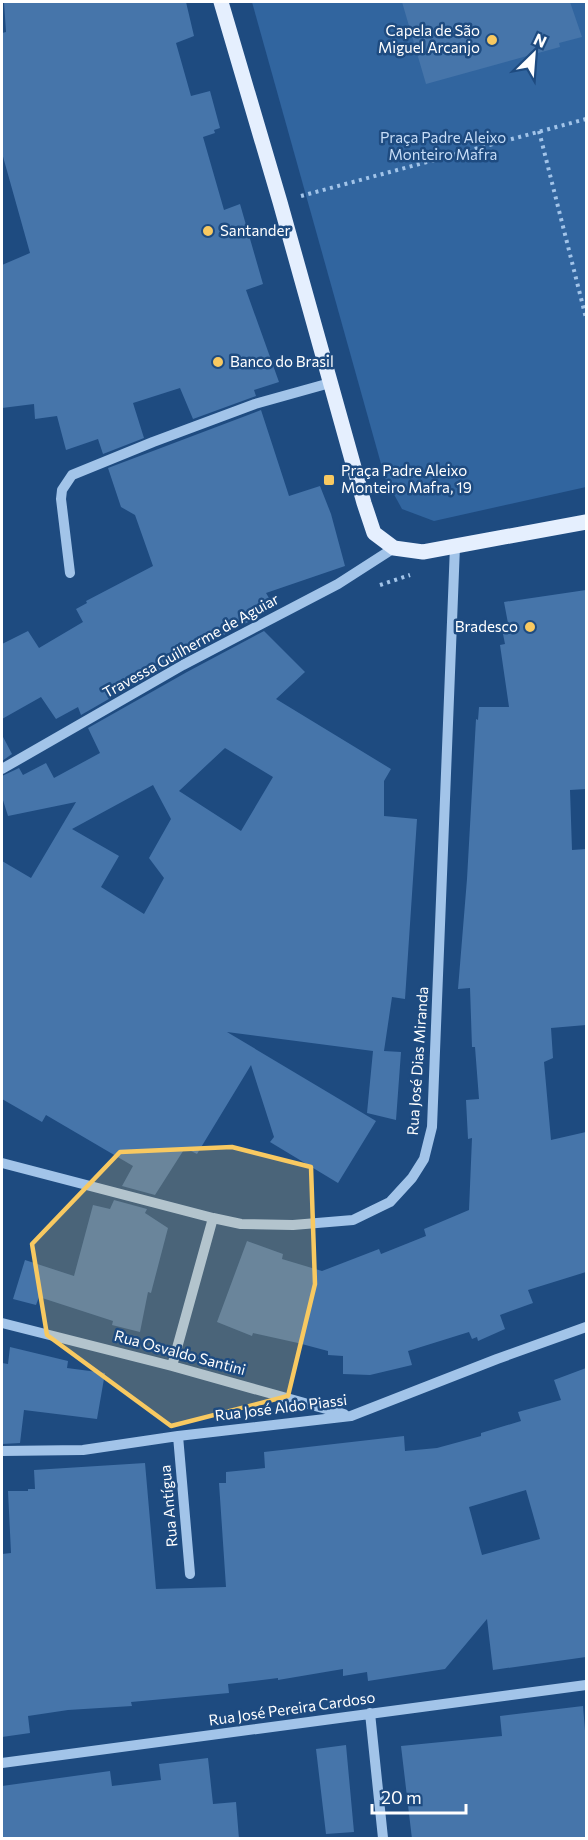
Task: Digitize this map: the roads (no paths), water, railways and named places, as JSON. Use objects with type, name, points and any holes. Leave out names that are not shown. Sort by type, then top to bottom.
[{"type":"main road","points":[[221,2],[374,533],[394,548],[423,552],[586,522]]},
{"type":"street","points":[[70,573],[61,499],[62,490],[72,474],[255,404],[330,383]]},
{"type":"street","name":"Rua José Dias Miranda","points":[[2,1163],[241,1224],[293,1225],[353,1220],[390,1202],[412,1178],[424,1159],[432,1127],[455,546]]},
{"type":"street","name":"Travessa Guilherme de Aguiar","points":[[2,769],[183,665],[338,584],[394,548]]},
{"type":"street","points":[[172,1366],[213,1218]]},
{"type":"street","name":"Rua Osvaldo Santini","points":[[2,1323],[172,1366],[351,1416]]},
{"type":"street","name":"Rua José Aldo Piassi","points":[[2,1451],[83,1450],[178,1436],[351,1416],[496,1359],[586,1327]]},
{"type":"street","name":"Rua Antígua","points":[[178,1436],[190,1574]]},
{"type":"street","name":"Rua José Pereira Cardoso","points":[[2,1763],[586,1685]]},
{"type":"street","points":[[370,1713],[383,1839]]},
{"type":"place","name":"Capela de São Miguel Arcanjo","points":[[492,40]]},
{"type":"place","name":"Santander","points":[[208,231]]},
{"type":"place","name":"Banco do Brasil","points":[[218,362]]},
{"type":"place","name":"Praça Padre Aleixo Monteiro Mafra, 19","points":[[329,480]]},
{"type":"place","name":"Bradesco","points":[[530,627]]},
{"type":"park label","name":"Praça Padre Aleixo Monteiro Mafra","points":[[443,146]]}]
